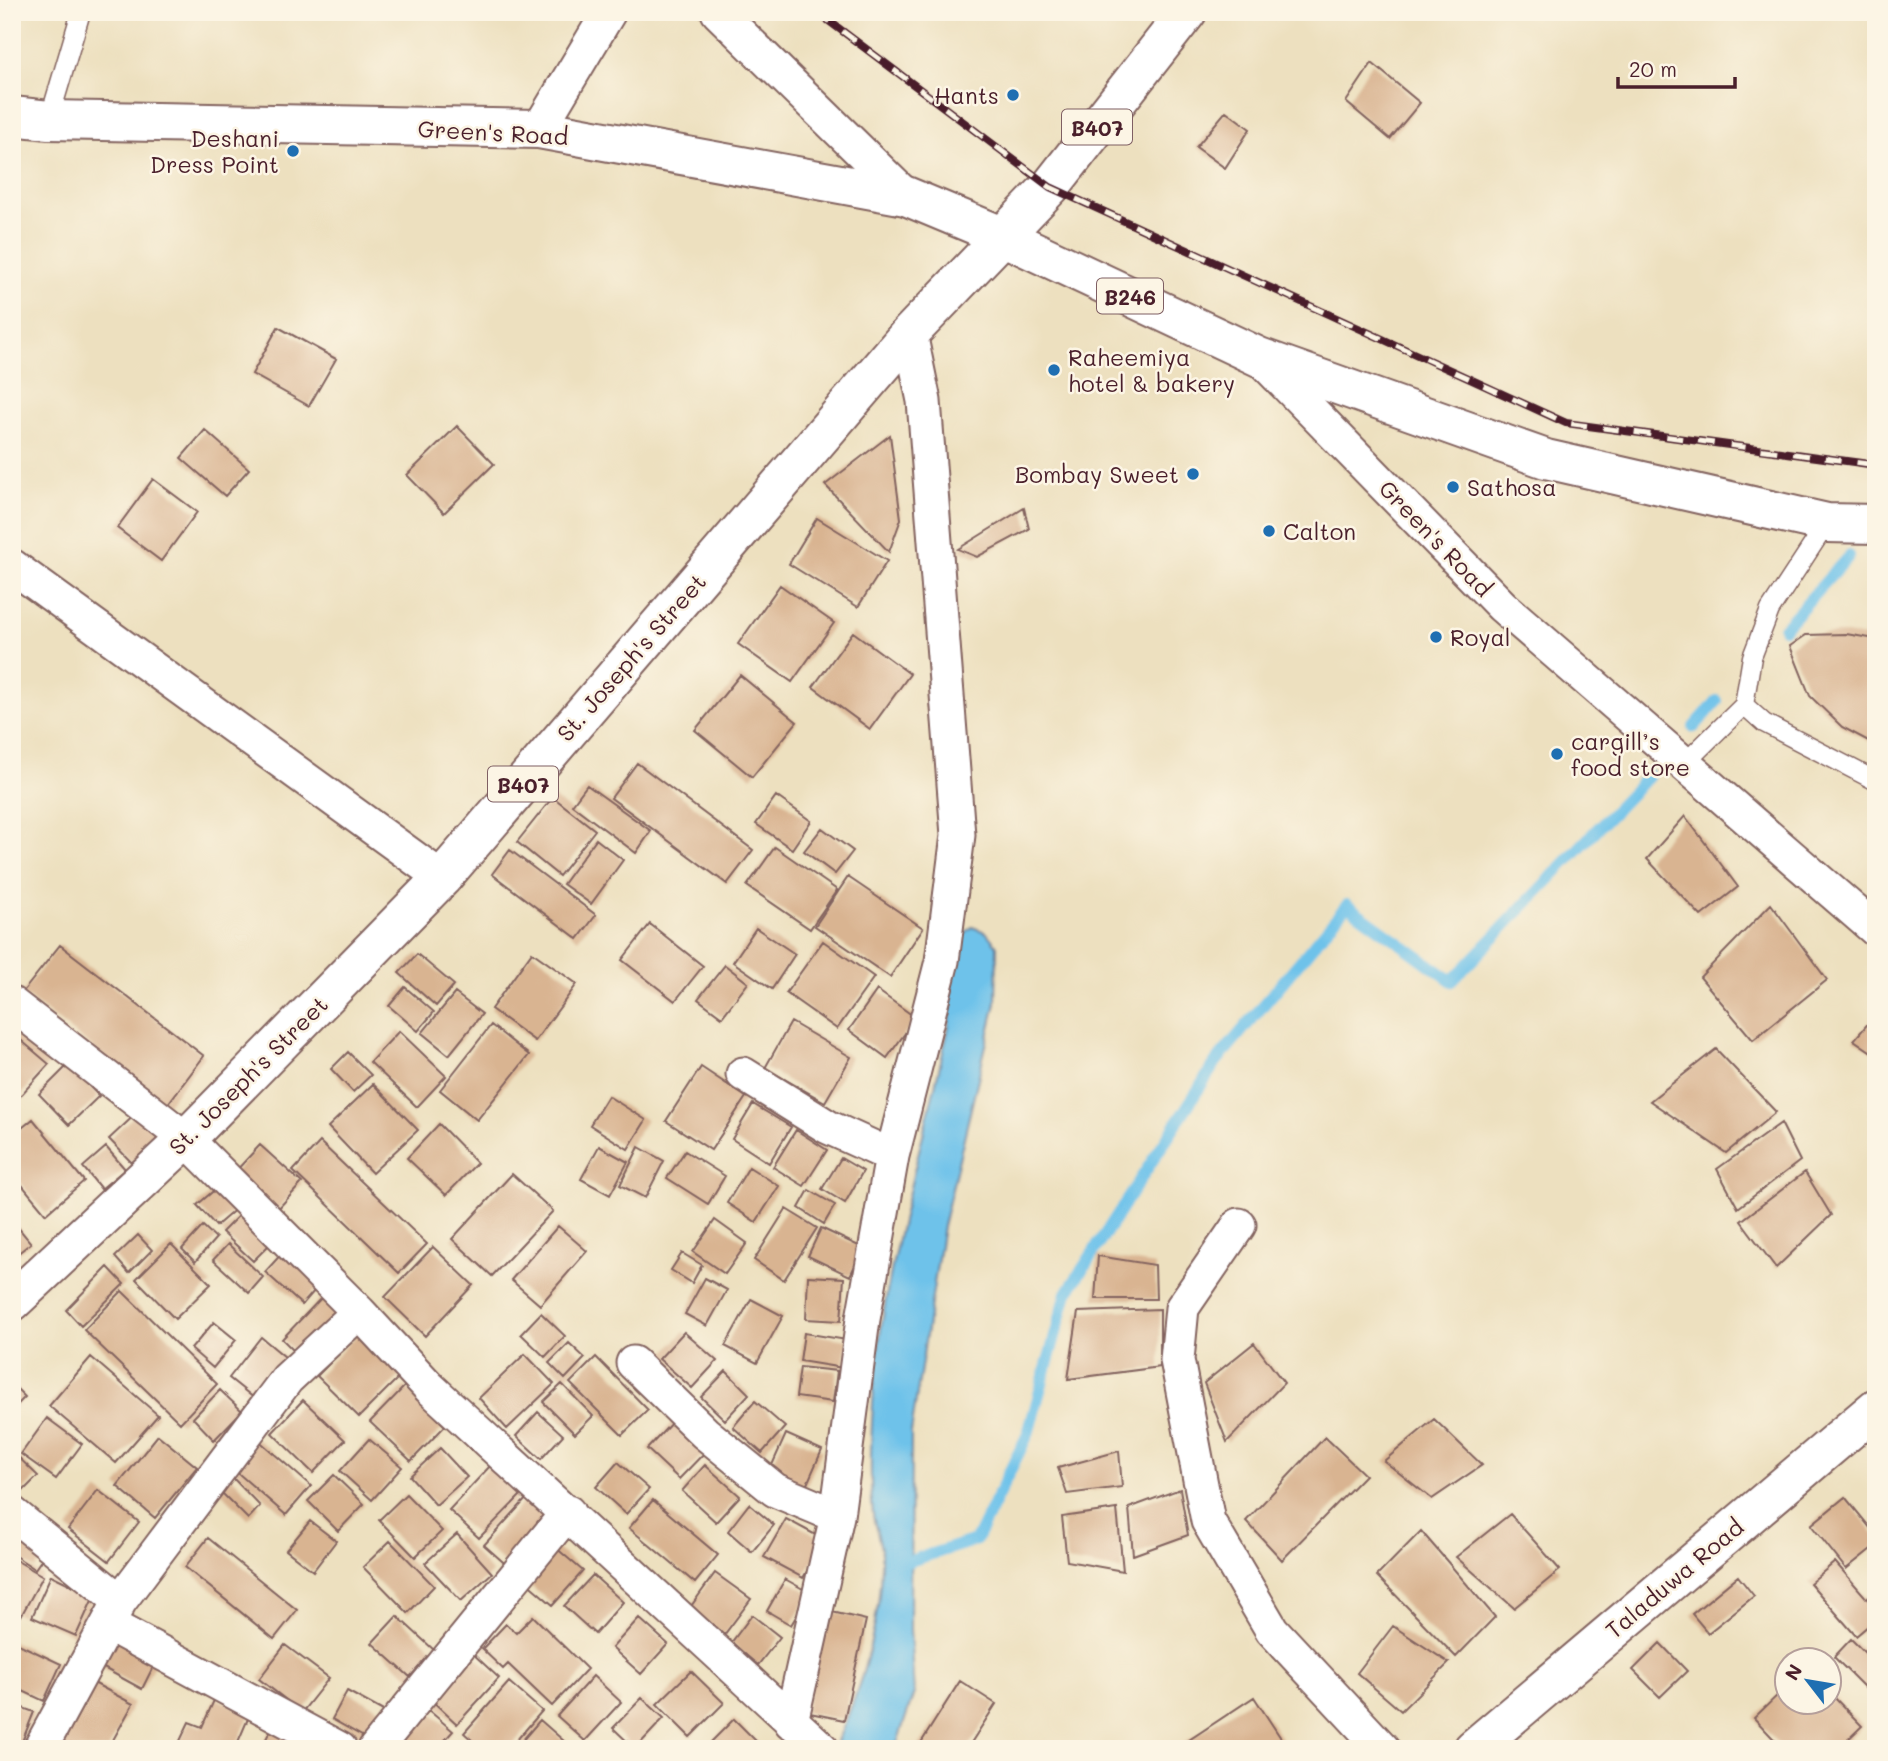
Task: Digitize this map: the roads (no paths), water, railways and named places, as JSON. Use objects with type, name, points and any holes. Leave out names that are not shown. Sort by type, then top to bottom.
[{"type":"main road","name":"St. Joseph's Street","points":[[12,1302],[186,1139],[442,878],[911,333],[1050,187],[1187,12]]},
{"type":"main road","name":"Green's Road","points":[[31,118],[539,130],[906,196],[1002,236]]},
{"type":"main road","name":"B246","points":[[1002,236],[1259,357],[1546,459],[1827,523],[1876,524]]},
{"type":"main road","name":"Taladuwa Road","points":[[1473,1749],[1876,1408]]},
{"type":"street","points":[[539,130],[609,12]]},
{"type":"street","points":[[718,12],[906,196]]},
{"type":"street","points":[[791,1722],[838,1516],[863,1319],[892,1156],[942,961],[958,835],[924,401],[911,333]]},
{"type":"street","name":"Green's Road","points":[[1259,357],[1502,606],[1876,930]]},
{"type":"street","points":[[12,566],[442,878]]},
{"type":"street","points":[[12,1004],[186,1139],[359,1312],[430,1388],[568,1512],[822,1749]]},
{"type":"street","points":[[743,1074],[828,1127],[892,1156]]},
{"type":"street","points":[[1238,1225],[1182,1308],[1177,1360],[1208,1521],[1272,1630],[1383,1749]]},
{"type":"street","points":[[40,1749],[114,1613],[287,1379],[359,1312]]},
{"type":"street","points":[[633,1363],[705,1433],[775,1490],[838,1516]]},
{"type":"street","points":[[375,1749],[568,1512]]},
{"type":"street","points":[[12,1513],[114,1613],[340,1749]]},
{"type":"lane","points":[[31,118],[81,12]]},
{"type":"lane","points":[[1685,763],[1744,705],[1752,657],[1770,610],[1827,523]]},
{"type":"lane","points":[[1744,705],[1764,723],[1876,781]]},
{"type":"water","points":[[972,927],[986,932],[997,946],[996,1003],[943,1226],[911,1432],[910,1629],[914,1693],[895,1749],[834,1749],[869,1652],[881,1576],[881,1550],[873,1514],[871,1458],[877,1355],[884,1308],[903,1215],[948,1030],[953,961],[963,936]]},
{"type":"waterway","points":[[1784,628],[1849,556]]},
{"type":"waterway","points":[[1694,727],[1717,701]]},
{"type":"waterway","points":[[900,1564],[976,1540],[1028,1434],[1067,1293],[1216,1062],[1347,905],[1452,981],[1649,775]]},
{"type":"railway","points":[[817,12],[1050,187],[1566,423],[1876,465]]},
{"type":"place","name":"Hants","points":[[1013,95]]},
{"type":"place","name":"Deshani Dress Point","points":[[293,151]]},
{"type":"place","name":"Raheemiya hotel & bakery","points":[[1054,370]]},
{"type":"place","name":"Bombay Sweet","points":[[1193,474]]},
{"type":"place","name":"Sathosa","points":[[1453,487]]},
{"type":"place","name":"Calton","points":[[1269,531]]},
{"type":"place","name":"Royal","points":[[1436,637]]},
{"type":"place","name":"cargill’s food store","points":[[1557,754]]}]
